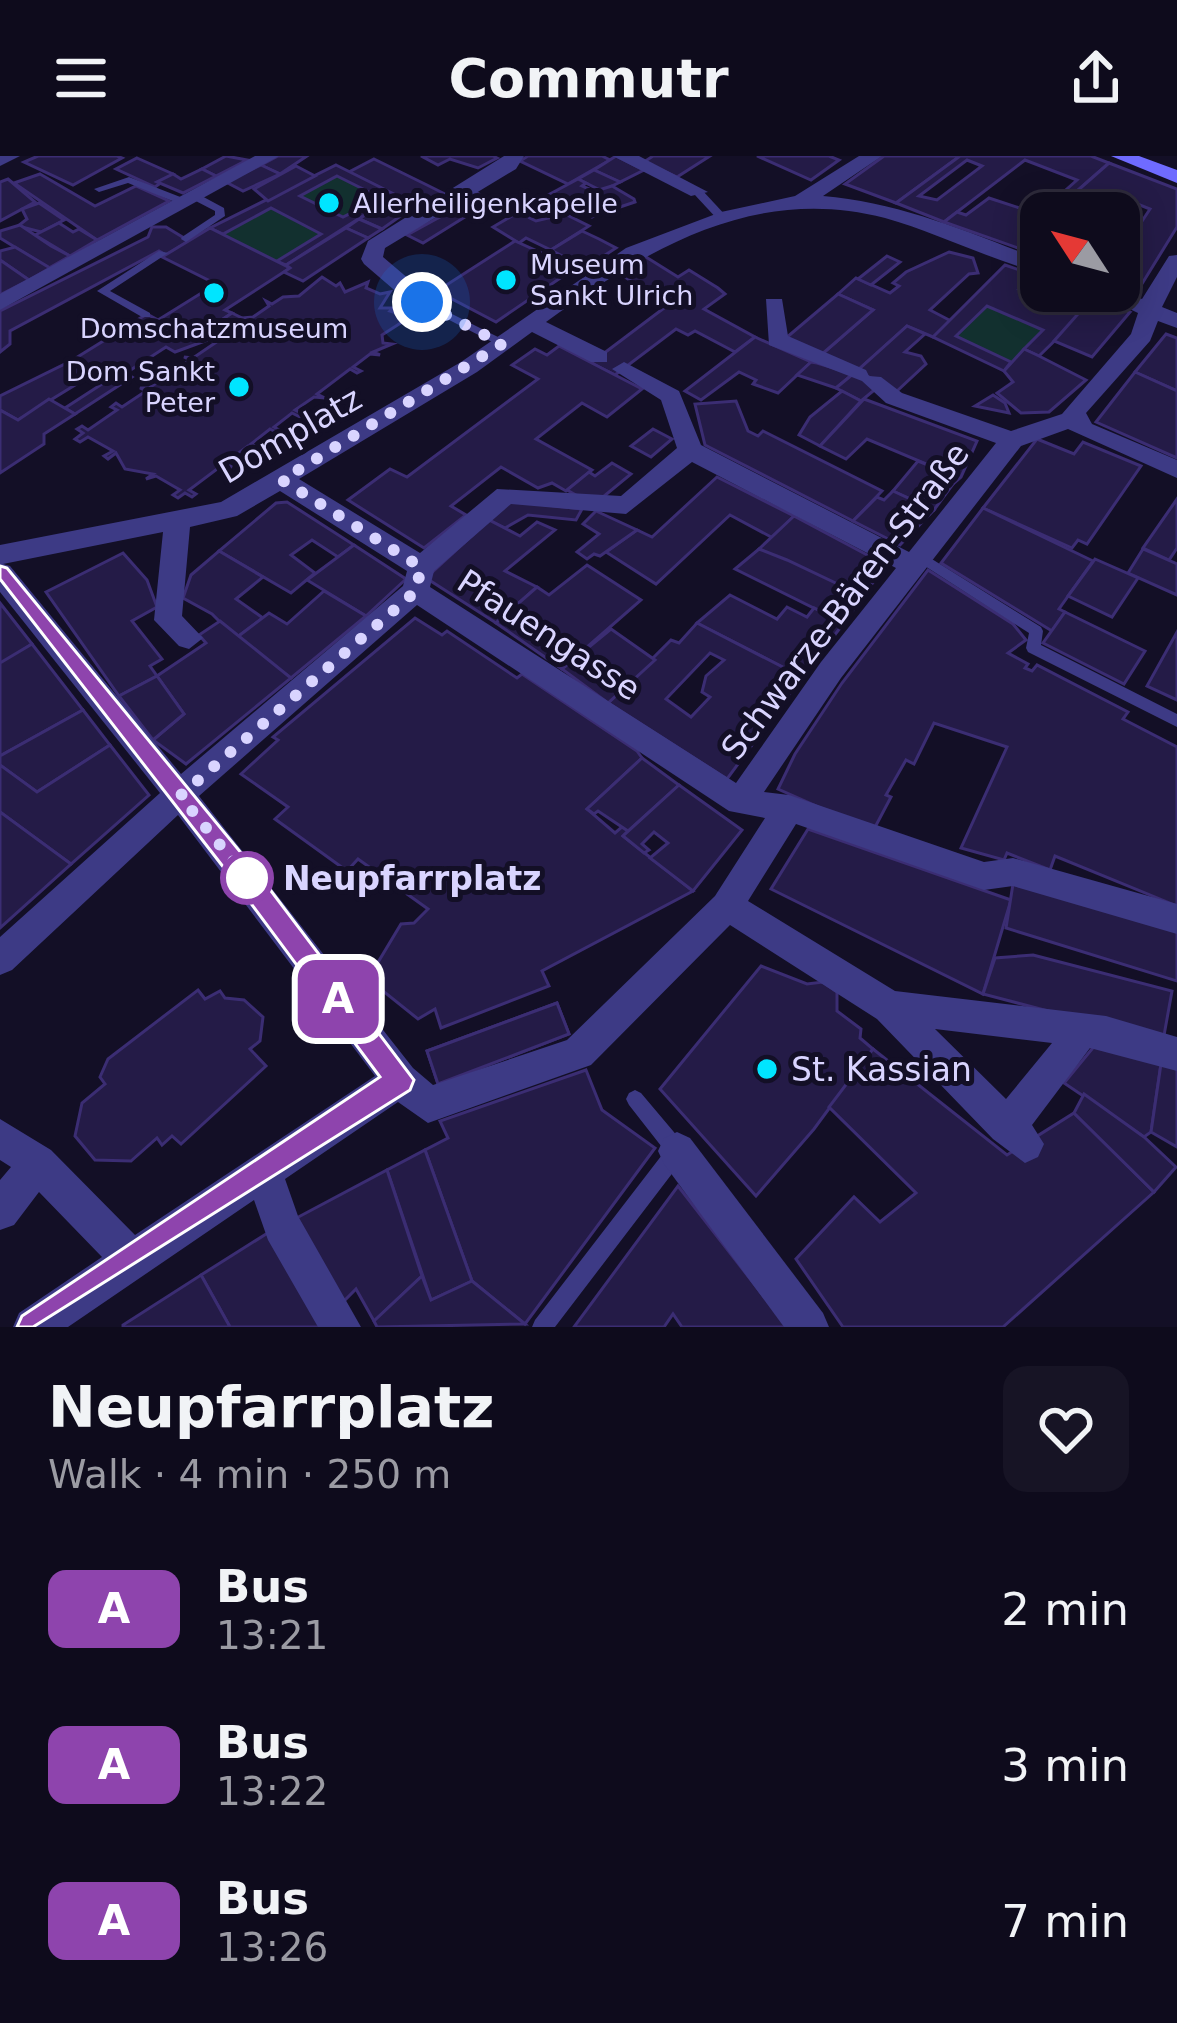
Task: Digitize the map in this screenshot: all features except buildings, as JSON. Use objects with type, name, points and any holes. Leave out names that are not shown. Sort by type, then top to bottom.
[{"type":"street","points":[[0,160],[10,156]]},
{"type":"street","points":[[0,303],[269,156]]},
{"type":"street","points":[[422,302],[372,260],[375,245],[508,165],[514,156]]},
{"type":"street","points":[[622,156],[698,192]]},
{"type":"street","points":[[800,202],[872,156]]},
{"type":"street","points":[[1121,156],[1177,177]]},
{"type":"street","points":[[1136,156],[1177,164]]},
{"type":"street","points":[[800,202],[882,214],[1020,260]]},
{"type":"street","name":"Domplatz","points":[[0,555],[228,510],[518,332],[613,264],[665,237],[800,202]]},
{"type":"street","points":[[1177,261],[1150,309],[1142,336],[1074,411],[1074,421],[1083,430],[1177,470]]},
{"type":"street","points":[[774,304],[777,340],[866,378],[894,398],[1012,440]]},
{"type":"street","points":[[1140,305],[1177,321]]},
{"type":"street","points":[[518,332],[599,357]]},
{"type":"street","points":[[624,369],[671,397],[690,450],[915,561]]},
{"type":"street","name":"Schwarze-Bären-Straße","points":[[740,802],[831,670],[1012,440],[1057,422],[1074,421]]},
{"type":"street","points":[[0,959],[174,788],[207,769],[506,495],[626,505],[690,450]]},
{"type":"street","name":"Pfauengasse","points":[[282,480],[740,802]]},
{"type":"street","points":[[177,523],[168,620],[189,638]]},
{"type":"street","points":[[0,573],[400,1080],[428,1105],[578,1053],[727,906],[789,808]]},
{"type":"street","points":[[740,802],[789,808],[985,877],[1012,872],[1177,919]]},
{"type":"street","points":[[727,906],[889,1007],[1016,1135],[1042,1087],[1094,1032]]},
{"type":"street","points":[[889,1007],[1094,1032],[1177,1054]]},
{"type":"street","points":[[33,1327],[400,1080]]},
{"type":"street","points":[[0,1138],[38,1163],[132,1260]]},
{"type":"street","points":[[677,1150],[809,1327]]},
{"type":"street","points":[[0,1211],[38,1163]]},
{"type":"street","points":[[264,1172],[281,1226],[340,1327]]},
{"type":"lane","points":[[99,189],[129,180],[220,210],[220,216],[186,239]]},
{"type":"lane","points":[[698,192],[724,220]]},
{"type":"lane","points":[[146,315],[102,291],[163,253]]},
{"type":"lane","points":[[422,302],[518,332]]},
{"type":"lane","points":[[915,561],[1036,631],[1033,648],[1177,721]]},
{"type":"lane","points":[[542,1327],[677,1150],[635,1099]]},
{"type":"green space","points":[[337,176],[381,198],[343,217],[329,210],[341,207],[340,197],[322,197],[316,204],[300,196]]},
{"type":"green space","points":[[271,208],[321,234],[277,261],[223,234]]},
{"type":"green space","points":[[987,306],[1043,330],[1011,362],[956,336]]},
{"type":"bus line","name":"A","points":[[0,573],[247,878],[400,1080],[33,1327]]},
{"type":"place","name":"Allerheiligenkapelle","points":[[329,203]]},
{"type":"place","name":"Museum Sankt Ulrich","points":[[506,280]]},
{"type":"place","name":"Domschatzmuseum","points":[[214,293]]},
{"type":"place","name":"Dom Sankt Peter","points":[[239,387]]},
{"type":"place","name":"Neupfarrplatz","points":[[247,878]]},
{"type":"place","name":"St. Kassian","points":[[767,1069]]},
{"type":"route","points":[[247,878],[180,796],[416,591],[421,567],[282,480],[502,344],[422,302]]}]
